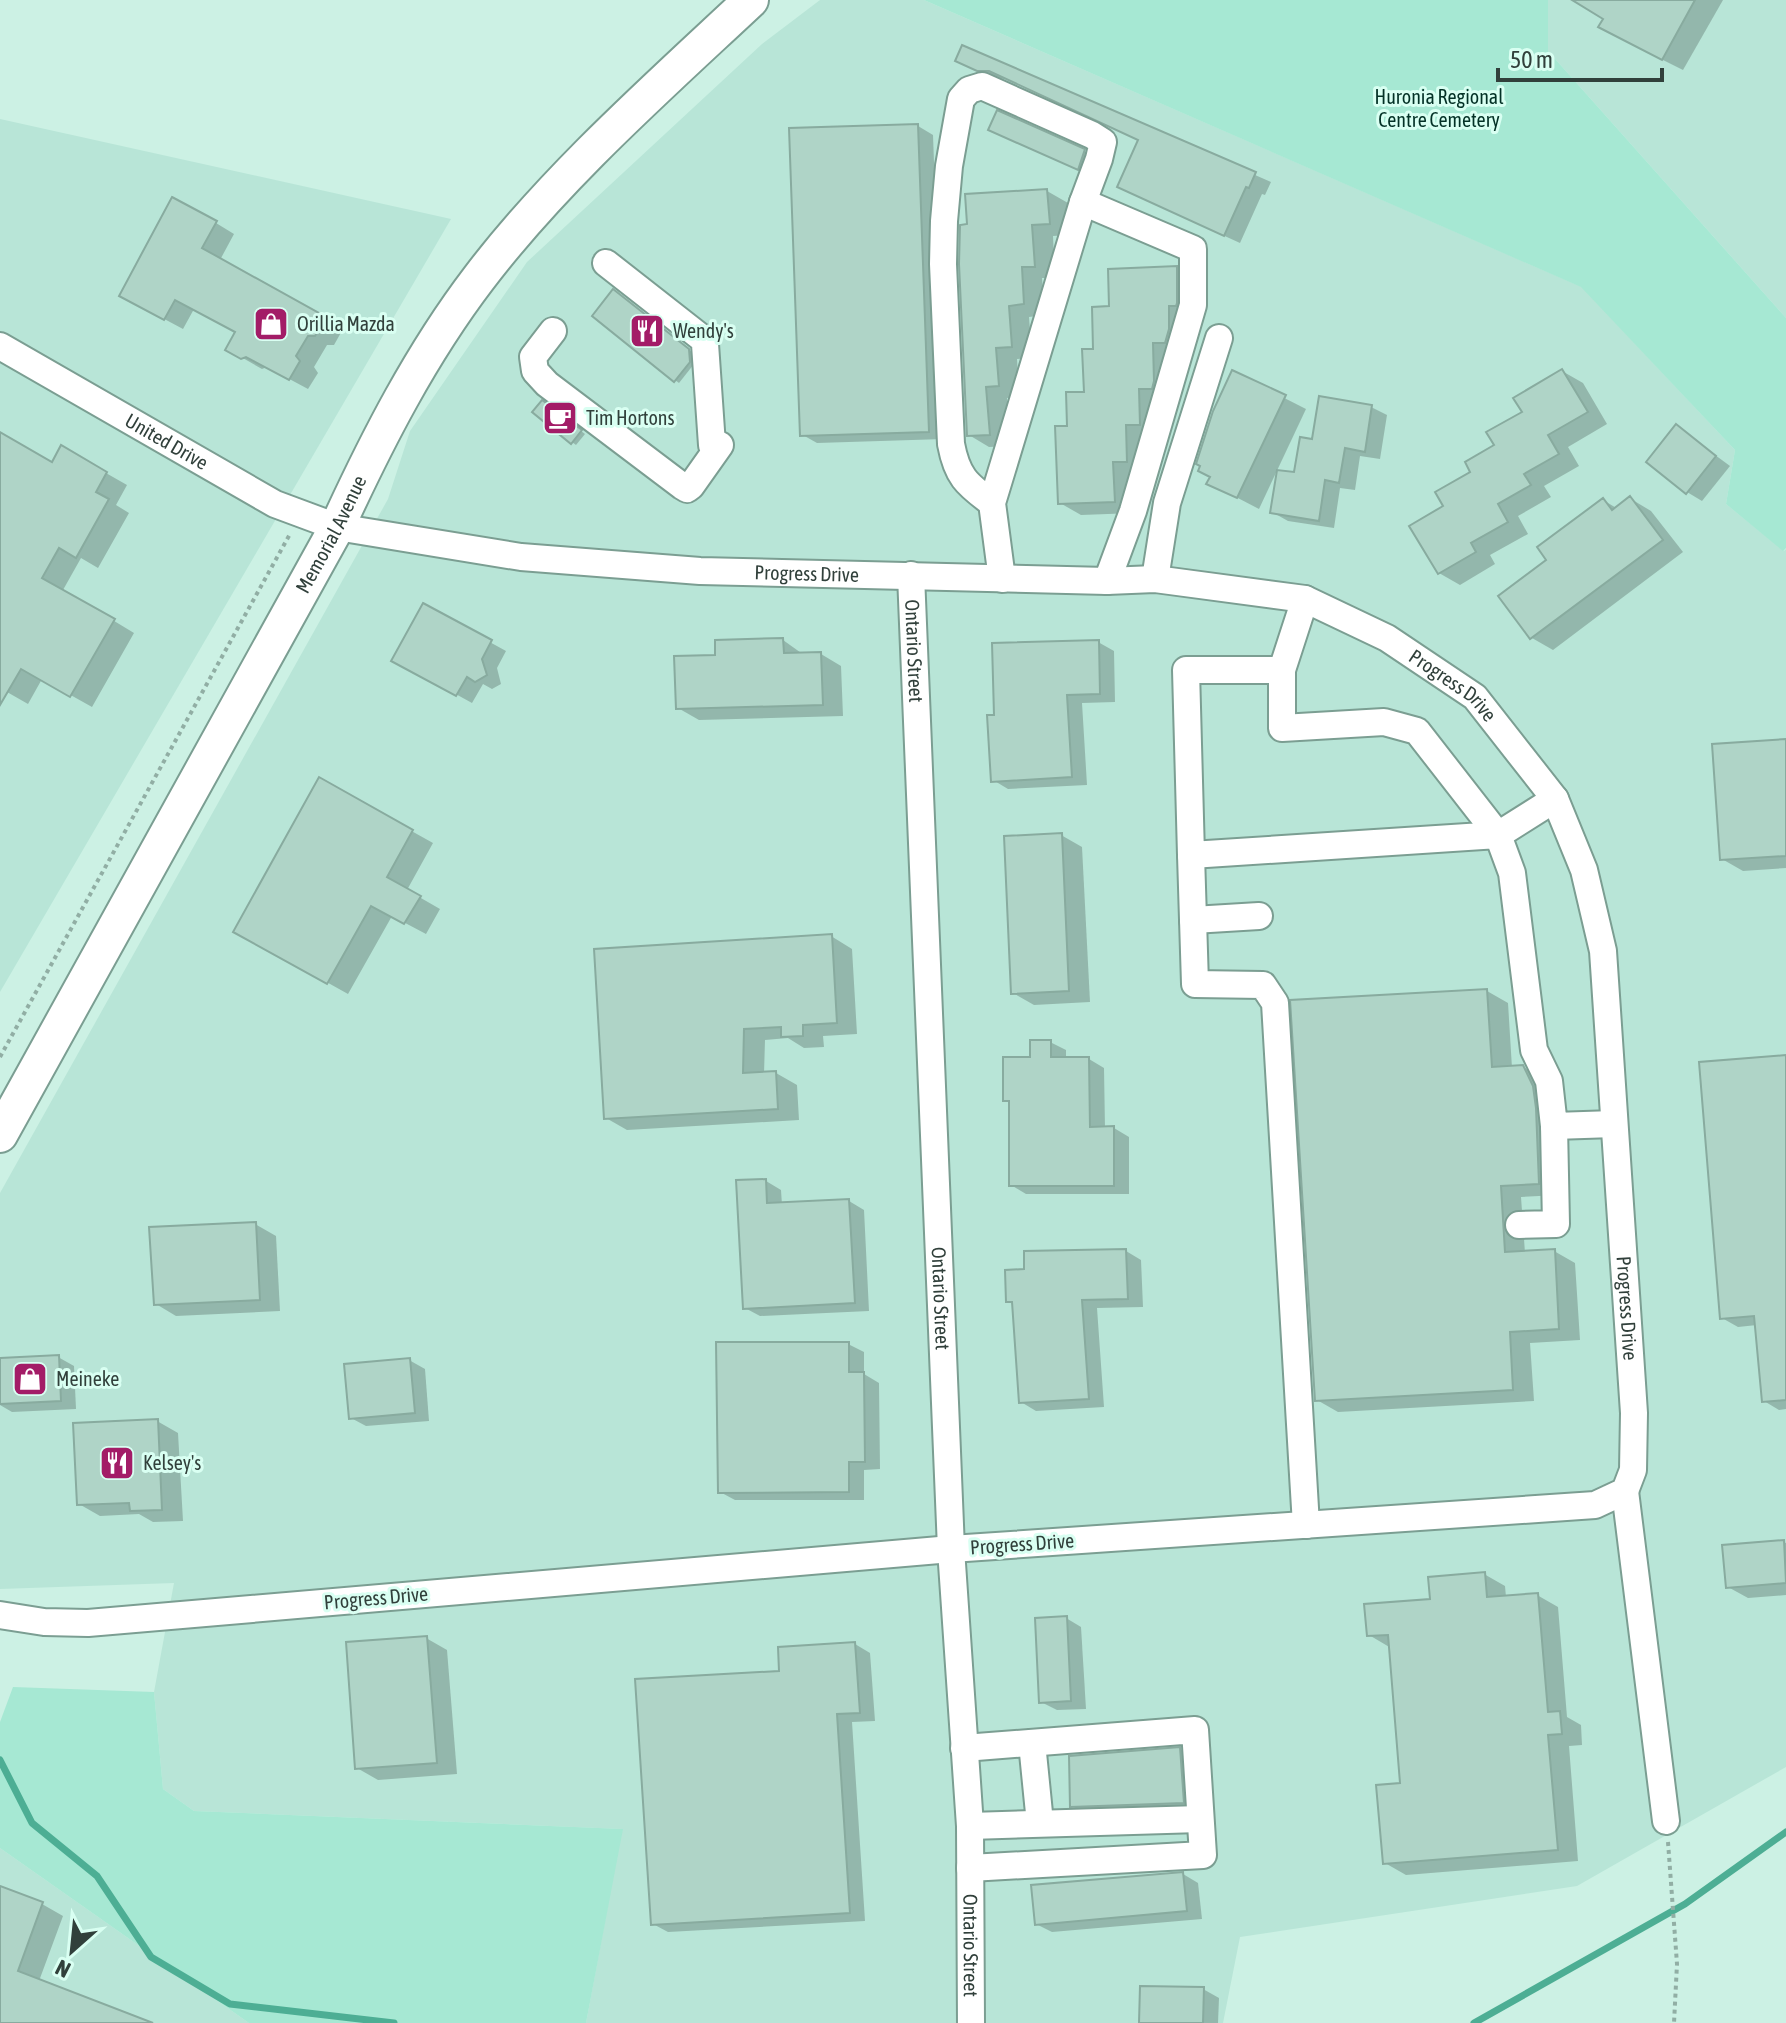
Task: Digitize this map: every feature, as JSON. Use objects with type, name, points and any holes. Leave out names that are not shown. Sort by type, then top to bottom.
[{"type":"main road","name":"Memorial Avenue","points":[[0,1135],[337,527],[383,431],[431,349],[508,241],[610,135],[751,0]]},
{"type":"street","points":[[992,503],[967,484],[955,465],[951,444],[943,264],[944,221],[961,99],[969,90],[982,86],[1103,142],[992,503],[1002,579]]},
{"type":"street","points":[[1083,202],[1193,249],[1193,305],[1133,511],[1107,581]]},
{"type":"street","points":[[553,331],[533,357],[535,371],[547,384],[682,486],[687,489],[691,486],[716,445],[705,344],[703,339],[606,263]]},
{"type":"street","points":[[1155,579],[1167,503],[1219,338]]},
{"type":"street","name":"United Drive","points":[[0,346],[275,504],[337,527]]},
{"type":"street","name":"Progress Drive","points":[[0,1615],[44,1622],[88,1623],[951,1549],[1595,1505],[1625,1491],[1633,1470],[1634,1413],[1603,951],[1584,870],[1555,799],[1475,697],[1387,638],[1305,599],[1155,579],[1107,581],[700,571],[521,557],[337,527]]},
{"type":"street","name":"Ontario Street","points":[[911,575],[951,1549],[970,1826],[971,2023]]},
{"type":"street","points":[[1305,599],[1282,670],[1282,728],[1384,722],[1417,731],[1498,835],[1512,873],[1534,1050],[1549,1081],[1554,1126],[1556,1224],[1519,1225]]},
{"type":"street","points":[[1282,670],[1186,670],[1191,855],[1195,984],[1263,985],[1275,1003],[1306,1525]]},
{"type":"street","points":[[1191,855],[1498,835],[1555,799]]},
{"type":"street","points":[[1193,920],[1259,916]]},
{"type":"street","points":[[1554,1126],[1614,1124]]},
{"type":"street","points":[[1625,1491],[1666,1821]]},
{"type":"street","points":[[964,1748],[1195,1730],[1203,1855],[970,1868]]},
{"type":"street","points":[[1032,1743],[1040,1823]]},
{"type":"street","points":[[970,1826],[1200,1819]]},
{"type":"path","points":[[0,1057],[296,525]]},
{"type":"path","points":[[1672,1869],[1676,1950],[1674,2023]]},
{"type":"shaded area","points":[[820,0],[924,0],[1582,287],[1735,450],[1726,504],[1784,551],[1786,549],[1786,1767],[1577,1886],[1240,1937],[1223,2023],[586,2023],[622,1829],[194,1811],[163,1789],[154,1692],[174,1583],[0,1589],[0,1193],[388,499],[410,431],[527,262],[762,44]]},
{"type":"shaded area","points":[[1548,0],[1786,0],[1786,318],[1548,51]]},
{"type":"shaded area","points":[[0,119],[451,219],[0,992]]},
{"type":"shaded area","points":[[0,1848],[249,2023],[0,2023]]},
{"type":"green space","name":"Huronia Regional Centre Cemetery","points":[[924,0],[1548,0],[1548,51],[1786,318],[1786,548],[1783,551],[1726,504],[1735,450],[1581,287]]},
{"type":"green space","points":[[13,1687],[154,1692],[163,1789],[194,1811],[623,1829],[586,2023],[249,2023],[0,1848],[0,1722]]},
{"type":"building","points":[[1572,0],[1695,0],[1662,60],[1598,27],[1603,19]]},
{"type":"building","points":[[962,45],[1256,172],[1224,236],[1117,187],[1138,140],[989,71],[977,71],[955,61]]},
{"type":"building","points":[[997,110],[1085,149],[1078,170],[988,130]]},
{"type":"building","points":[[918,124],[929,432],[800,436],[789,128]]},
{"type":"building","points":[[1047,189],[1050,224],[1032,225],[1035,267],[1022,267],[1024,304],[1009,306],[1012,347],[996,348],[999,386],[986,387],[990,435],[967,436],[959,264],[960,225],[967,224],[965,194]]},
{"type":"building","points":[[172,197],[217,221],[202,248],[326,317],[315,336],[308,336],[296,356],[300,361],[289,380],[246,357],[241,359],[225,350],[235,332],[175,300],[164,320],[119,296]]},
{"type":"building","points":[[1177,266],[1177,303],[1176,306],[1169,306],[1169,329],[1165,343],[1153,343],[1152,389],[1139,389],[1140,425],[1126,425],[1127,462],[1113,462],[1115,502],[1058,504],[1055,426],[1067,426],[1066,392],[1084,392],[1082,349],[1093,349],[1092,307],[1109,306],[1108,269]]},
{"type":"building","name":"Wendy's","points":[[613,289],[689,349],[690,362],[674,382],[592,316]]},
{"type":"building","points":[[1562,369],[1588,412],[1548,435],[1559,454],[1524,474],[1531,485],[1498,504],[1508,522],[1471,543],[1476,552],[1438,574],[1409,526],[1443,506],[1435,492],[1470,472],[1465,462],[1494,445],[1486,432],[1522,412],[1513,398]]},
{"type":"building","points":[[1232,370],[1286,395],[1237,498],[1206,484],[1210,477],[1198,471],[1200,466],[1196,464],[1213,411]]},
{"type":"building","points":[[1319,396],[1372,405],[1365,452],[1345,448],[1339,483],[1325,480],[1319,521],[1270,513],[1277,470],[1294,472],[1300,437],[1312,439]]},
{"type":"building","name":"Tim Hortons","points":[[542,400],[582,430],[571,444],[532,412]]},
{"type":"building","points":[[1676,424],[1716,456],[1686,494],[1646,462]]},
{"type":"building","points":[[0,432],[52,462],[61,445],[107,472],[96,492],[109,499],[76,558],[59,548],[42,578],[115,619],[70,697],[21,669],[0,705]]},
{"type":"building","points":[[1630,496],[1663,540],[1530,639],[1498,596],[1546,560],[1537,547],[1603,498],[1612,510]]},
{"type":"building","points":[[423,603],[492,640],[482,659],[487,675],[475,682],[467,677],[456,696],[391,661]]},
{"type":"building","points":[[783,638],[784,653],[821,652],[823,705],[676,709],[674,656],[715,655],[715,640]]},
{"type":"building","points":[[1099,640],[1100,694],[1067,695],[1072,777],[991,782],[987,715],[994,715],[992,643]]},
{"type":"building","points":[[1786,739],[1786,856],[1720,860],[1712,744]]},
{"type":"building","points":[[319,777],[413,830],[387,877],[421,896],[404,924],[371,906],[327,984],[233,932]]},
{"type":"building","points":[[1062,833],[1069,991],[1011,994],[1004,836]]},
{"type":"building","points":[[832,934],[837,1023],[803,1025],[803,1036],[781,1037],[781,1027],[744,1029],[743,1073],[776,1071],[778,1109],[604,1119],[594,949]]},
{"type":"building","points":[[1487,989],[1492,1067],[1523,1065],[1533,1086],[1536,1108],[1539,1184],[1501,1186],[1505,1252],[1555,1249],[1559,1329],[1510,1332],[1513,1390],[1315,1401],[1290,1000]]},
{"type":"building","points":[[1030,1040],[1051,1040],[1051,1057],[1089,1057],[1090,1127],[1114,1126],[1114,1186],[1009,1186],[1009,1101],[1003,1101],[1003,1057],[1030,1057]]},
{"type":"building","points":[[1786,1055],[1786,1400],[1762,1402],[1754,1316],[1720,1319],[1699,1062]]},
{"type":"building","points":[[766,1179],[767,1203],[849,1199],[855,1303],[743,1309],[736,1180]]},
{"type":"building","points":[[256,1222],[260,1300],[154,1305],[149,1227]]},
{"type":"building","points":[[1126,1249],[1128,1299],[1082,1300],[1089,1399],[1019,1403],[1012,1302],[1006,1302],[1005,1270],[1024,1269],[1024,1251]]},
{"type":"building","points":[[716,1342],[849,1342],[849,1372],[864,1372],[865,1462],[849,1462],[849,1492],[718,1493]]},
{"type":"building","name":"Meineke","points":[[59,1355],[61,1401],[0,1404],[0,1358]]},
{"type":"building","points":[[410,1358],[415,1413],[349,1419],[344,1364]]},
{"type":"building","name":"Kelsey's","points":[[158,1419],[162,1510],[130,1511],[129,1503],[77,1505],[73,1423]]},
{"type":"building","points":[[1784,1540],[1786,1583],[1726,1588],[1722,1545]]},
{"type":"building","points":[[1485,1572],[1487,1597],[1538,1593],[1548,1712],[1560,1711],[1562,1734],[1548,1735],[1558,1850],[1383,1864],[1376,1785],[1400,1783],[1388,1635],[1367,1636],[1364,1604],[1430,1599],[1428,1577]]},
{"type":"building","points":[[1067,1616],[1071,1701],[1039,1703],[1035,1618]]},
{"type":"building","points":[[427,1636],[437,1763],[355,1769],[346,1642]]},
{"type":"building","points":[[855,1642],[860,1713],[837,1714],[850,1913],[651,1925],[635,1679],[779,1671],[778,1647]]},
{"type":"building","points":[[1180,1747],[1184,1803],[1070,1807],[1069,1756]]},
{"type":"building","points":[[1183,1872],[1187,1911],[1035,1925],[1031,1885]]},
{"type":"building","points":[[0,1886],[43,1902],[18,1971],[153,2023],[0,2023]]},
{"type":"building","points":[[1140,1986],[1204,1987],[1203,2023],[1139,2023]]},
{"type":"waterway","points":[[0,1760],[32,1823],[97,1876],[151,1957],[230,2004],[394,2023]]},
{"type":"waterway","points":[[1474,2023],[1685,1904],[1786,1832]]},
{"type":"place","name":"Orillia Mazda","points":[[271,324]]},
{"type":"place","name":"Wendy's","points":[[647,331]]},
{"type":"place","name":"Tim Hortons","points":[[560,418]]},
{"type":"place","name":"Meineke","points":[[30,1379]]},
{"type":"place","name":"Kelsey's","points":[[117,1463]]}]
